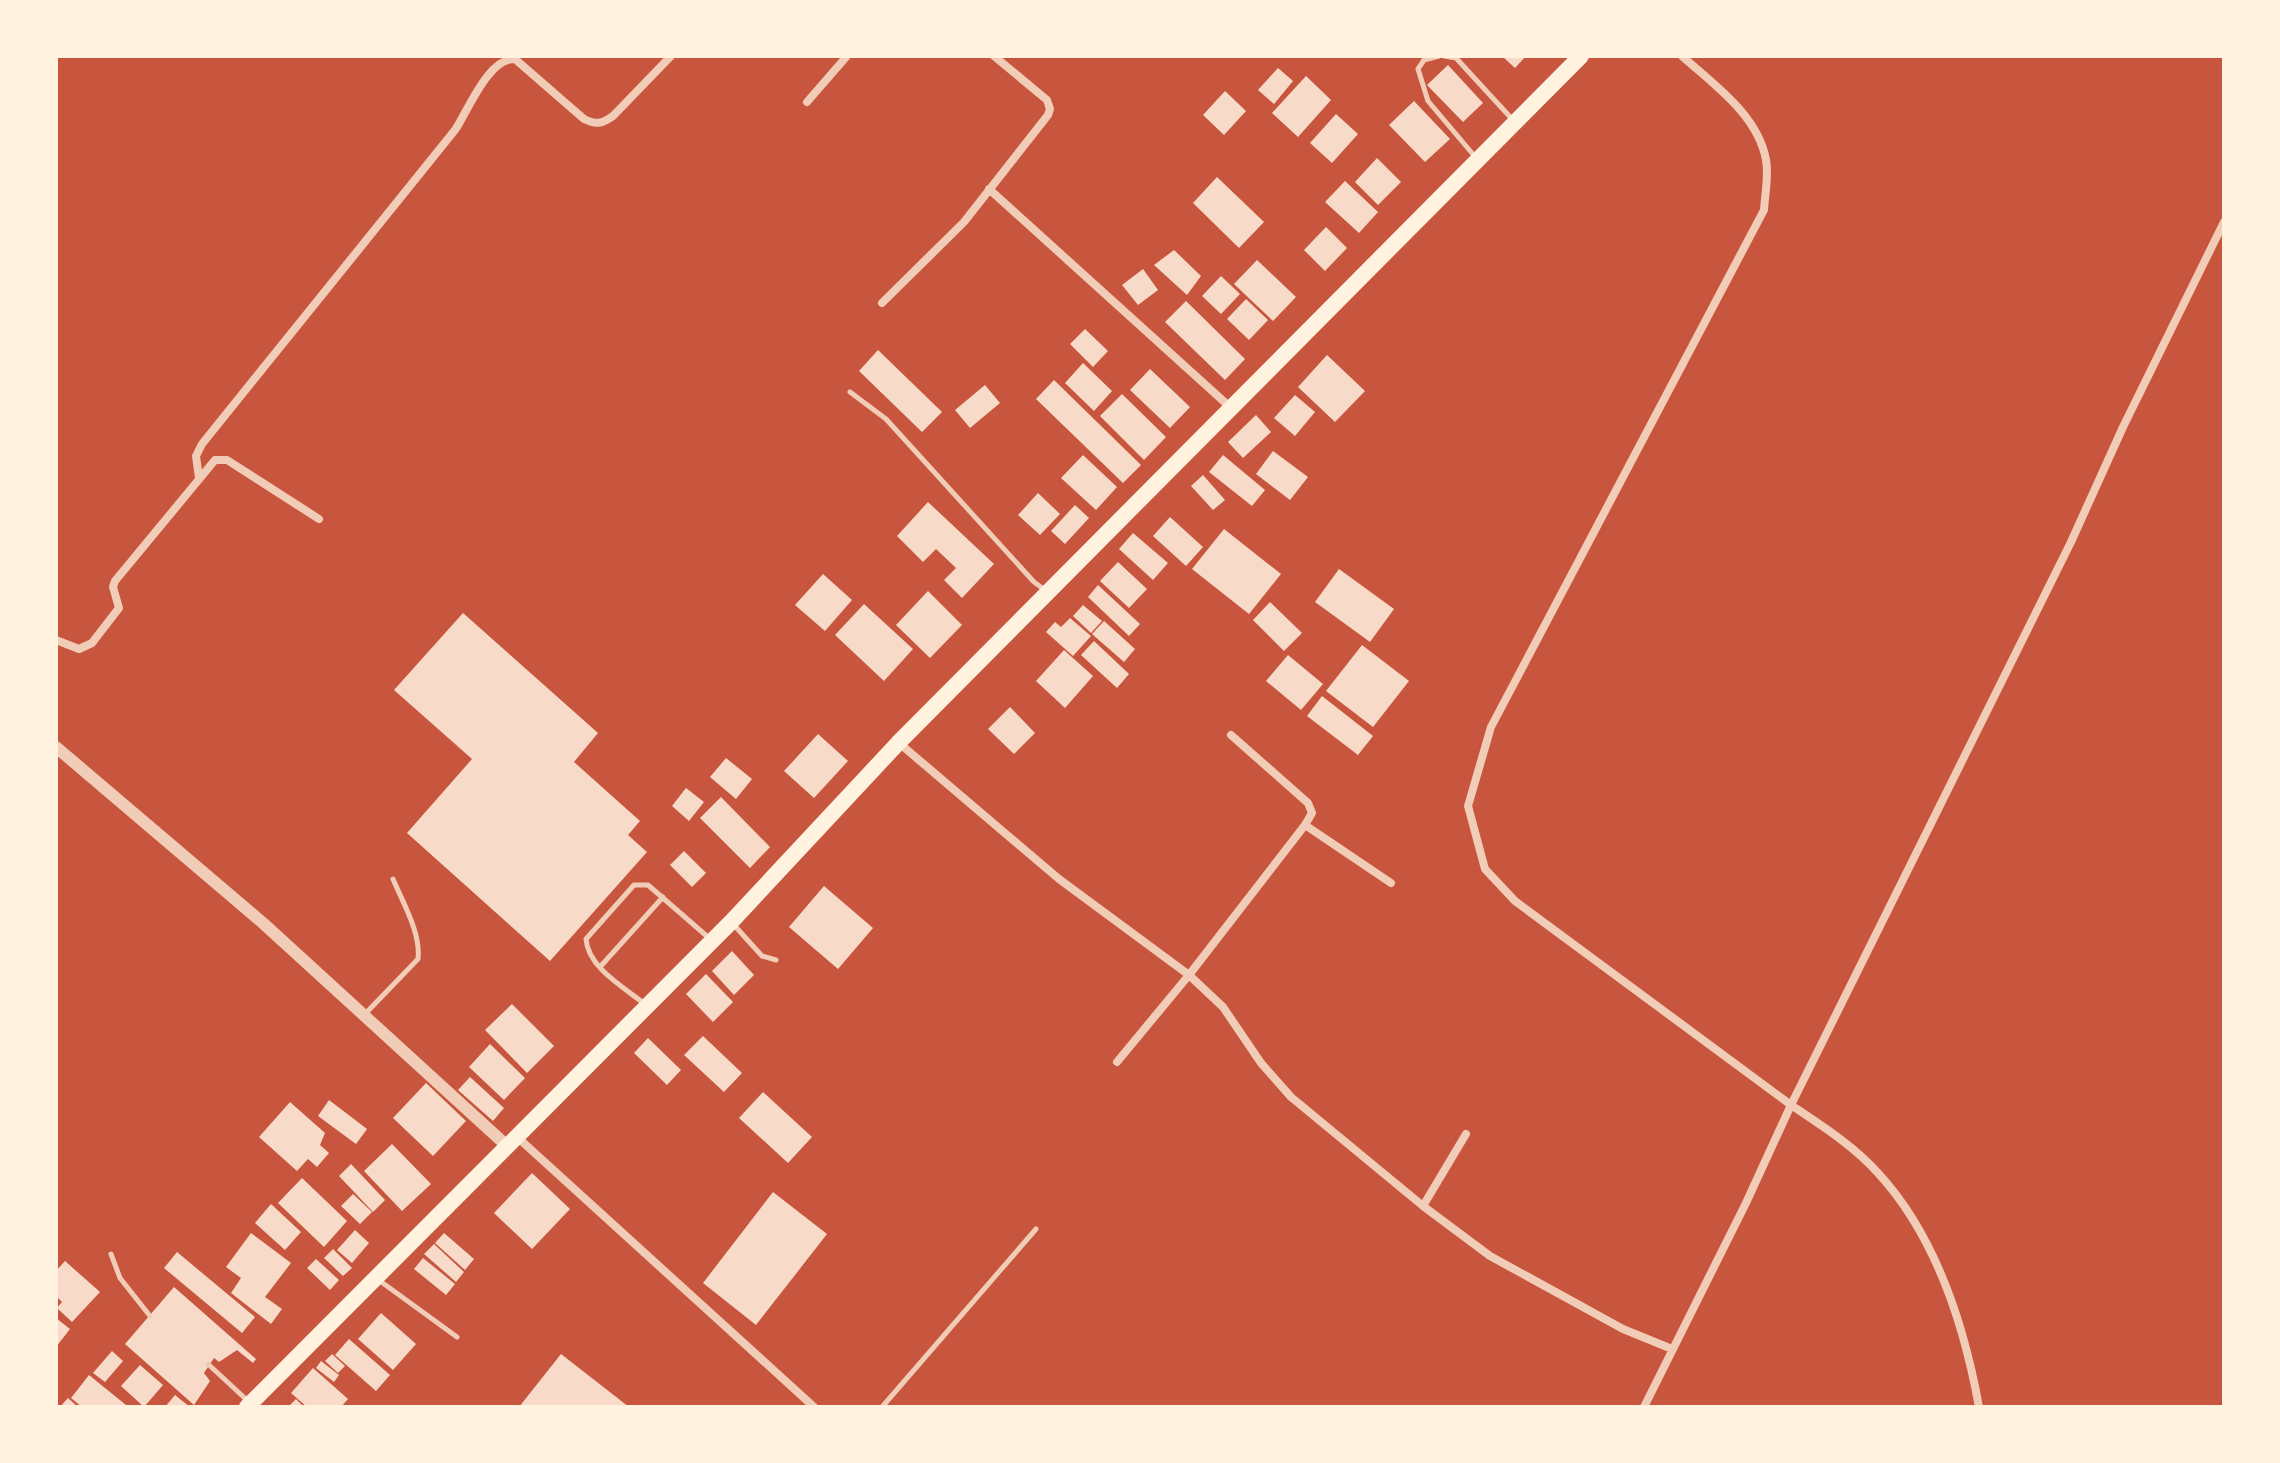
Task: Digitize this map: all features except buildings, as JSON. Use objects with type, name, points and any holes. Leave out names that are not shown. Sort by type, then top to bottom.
[{"type":"highway","points":[[248,1405],[732,921],[899,742],[1581,56]]},
{"type":"street","points":[[199,478],[196,456],[202,444],[455,130],[478,89],[498,64],[515,59],[584,119],[594,124],[604,123],[613,116],[671,56]]},
{"type":"street","points":[[807,102],[847,56]]},
{"type":"street","points":[[882,303],[964,222],[1026,145],[1050,109],[1047,100],[994,56]]},
{"type":"street","points":[[1682,56],[1738,107],[1755,128],[1767,161],[1764,210],[1491,727],[1468,806],[1485,869],[1515,901],[1830,1131],[1877,1171],[1900,1199],[1922,1234],[1944,1284],[1969,1351],[1979,1407]]},
{"type":"street","points":[[989,189],[1230,407]]},
{"type":"street","points":[[1644,1407],[2012,664],[2224,222]]},
{"type":"street","points":[[56,640],[79,649],[92,643],[119,608],[113,587],[115,581],[215,460],[227,460],[319,519]]},
{"type":"street","points":[[1117,1062],[1189,975],[1312,813],[1308,803],[1231,735]]},
{"type":"street","points":[[899,742],[1059,879],[1189,975],[1223,1007],[1261,1063],[1291,1097],[1423,1206],[1490,1256],[1623,1329],[1672,1349]]},
{"type":"street","points":[[56,747],[264,924],[814,1407]]},
{"type":"street","points":[[1305,825],[1391,883]]},
{"type":"street","points":[[1423,1206],[1466,1134]]},
{"type":"lane","points":[[1477,159],[1428,101],[1418,69],[1424,60],[1441,56],[1456,58],[1515,123]]},
{"type":"lane","points":[[850,392],[886,419],[1034,582],[1048,592]]},
{"type":"lane","points":[[364,1015],[418,959],[419,950],[393,879]]},
{"type":"lane","points":[[646,1006],[600,967],[587,948],[586,939],[634,885],[648,885],[712,941]]},
{"type":"lane","points":[[600,967],[663,897]]},
{"type":"lane","points":[[732,921],[739,933],[762,956],[776,960]]},
{"type":"lane","points":[[882,1407],[1036,1229]]},
{"type":"lane","points":[[111,1254],[120,1278],[150,1316]]},
{"type":"lane","points":[[376,1278],[457,1337]]},
{"type":"lane","points":[[208,1364],[248,1405]]}]
